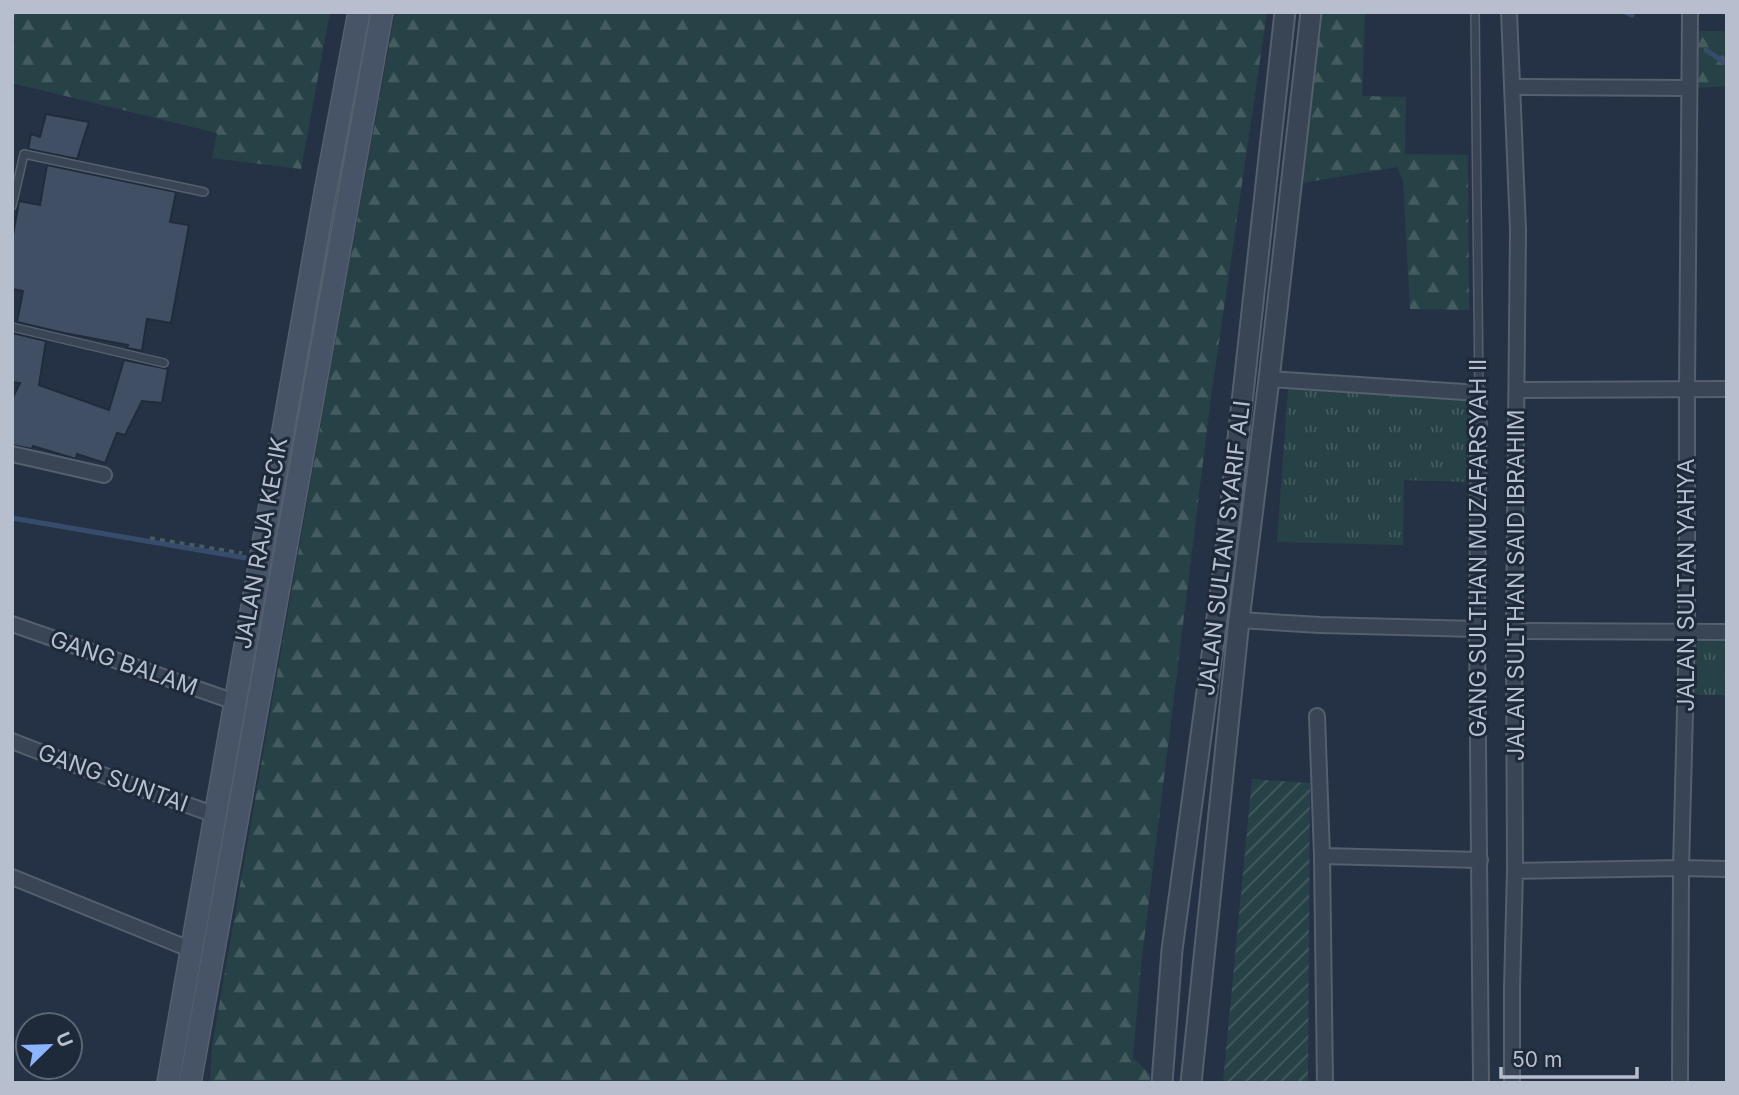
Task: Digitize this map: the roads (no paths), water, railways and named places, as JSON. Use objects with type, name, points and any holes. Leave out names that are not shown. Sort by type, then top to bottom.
[{"type":"main road","name":"JALAN RAJA KECIK","points":[[168,1083],[359,12]]},
{"type":"main road","name":"JALAN RAJA KECIK","points":[[190,1083],[383,12]]},
{"type":"main road","points":[[325,193],[349,196]]},
{"type":"main road","points":[[200,898],[224,902]]},
{"type":"street","name":"JALAN SULTAN SYARIF ALI","points":[[1162,1083],[1172,950],[1224,566],[1285,12]]},
{"type":"street","name":"JALAN SULTAN SYARIF ALI","points":[[1191,1083],[1239,620],[1311,12]]},
{"type":"street","name":"JALAN SULTHAN SAID IBRAHIM","points":[[1509,12],[1518,230],[1514,631],[1516,871],[1512,1083]]},
{"type":"street","name":"JALAN SULTAN YAHYA","points":[[1680,1083],[1681,867],[1688,633],[1690,12]]},
{"type":"street","points":[[1512,87],[1689,88]]},
{"type":"street","points":[[1269,379],[1479,393]]},
{"type":"street","points":[[1517,390],[1727,389]]},
{"type":"street","name":"GANG SULTHAN MUZAFARSYAH II","points":[[1479,393],[1477,629],[1481,1083]]},
{"type":"street","points":[[12,454],[104,475]]},
{"type":"street","points":[[1239,620],[1477,629]]},
{"type":"street","name":"GANG BALAM","points":[[12,625],[235,702]]},
{"type":"street","points":[[1514,631],[1727,632]]},
{"type":"street","points":[[1317,716],[1325,1083]]},
{"type":"street","name":"GANG SUNTAI","points":[[12,741],[67,764],[215,815]]},
{"type":"street","points":[[1322,856],[1480,860]]},
{"type":"street","points":[[1516,871],[1681,867],[1727,869]]},
{"type":"street","points":[[12,877],[192,950]]},
{"type":"lane","name":"GANG SULTHAN MUZAFARSYAH II","points":[[1475,13],[1479,393]]},
{"type":"lane","points":[[12,205],[24,154],[204,192]]},
{"type":"lane","points":[[12,327],[164,363]]},
{"type":"waterway","points":[[12,17],[14,12]]},
{"type":"waterway","points":[[1625,12],[1632,15]]},
{"type":"waterway","points":[[1706,50],[1727,64]]},
{"type":"waterway","points":[[12,518],[246,558]]}]
